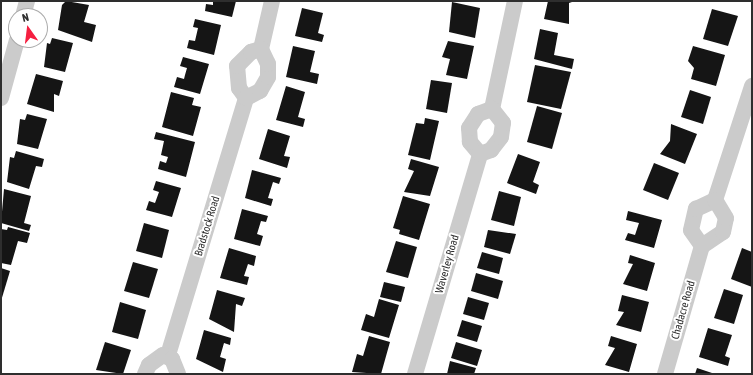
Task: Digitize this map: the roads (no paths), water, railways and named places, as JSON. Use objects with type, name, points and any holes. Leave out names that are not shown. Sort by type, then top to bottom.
[{"type":"street","points":[[261,49],[251,52],[237,66],[238,88],[246,98],[260,91],[268,77],[268,64],[261,49],[272,1]]},
{"type":"street","points":[[492,109],[515,1]]},
{"type":"street","points":[[1,98],[14,48]]},
{"type":"street","points":[[715,200],[726,218],[723,232],[702,246],[691,230],[696,209],[715,200],[752,86]]},
{"type":"street","name":"Bradstock Road","points":[[168,355],[246,98]]},
{"type":"street","points":[[492,109],[503,123],[501,138],[491,150],[480,154],[470,142],[469,128],[478,114],[492,109]]},
{"type":"street","name":"Waverley Road","points":[[415,374],[480,154]]},
{"type":"street","name":"Chadacre Road","points":[[665,374],[702,246]]},
{"type":"street","points":[[145,374],[156,359],[168,355],[178,374]]}]
